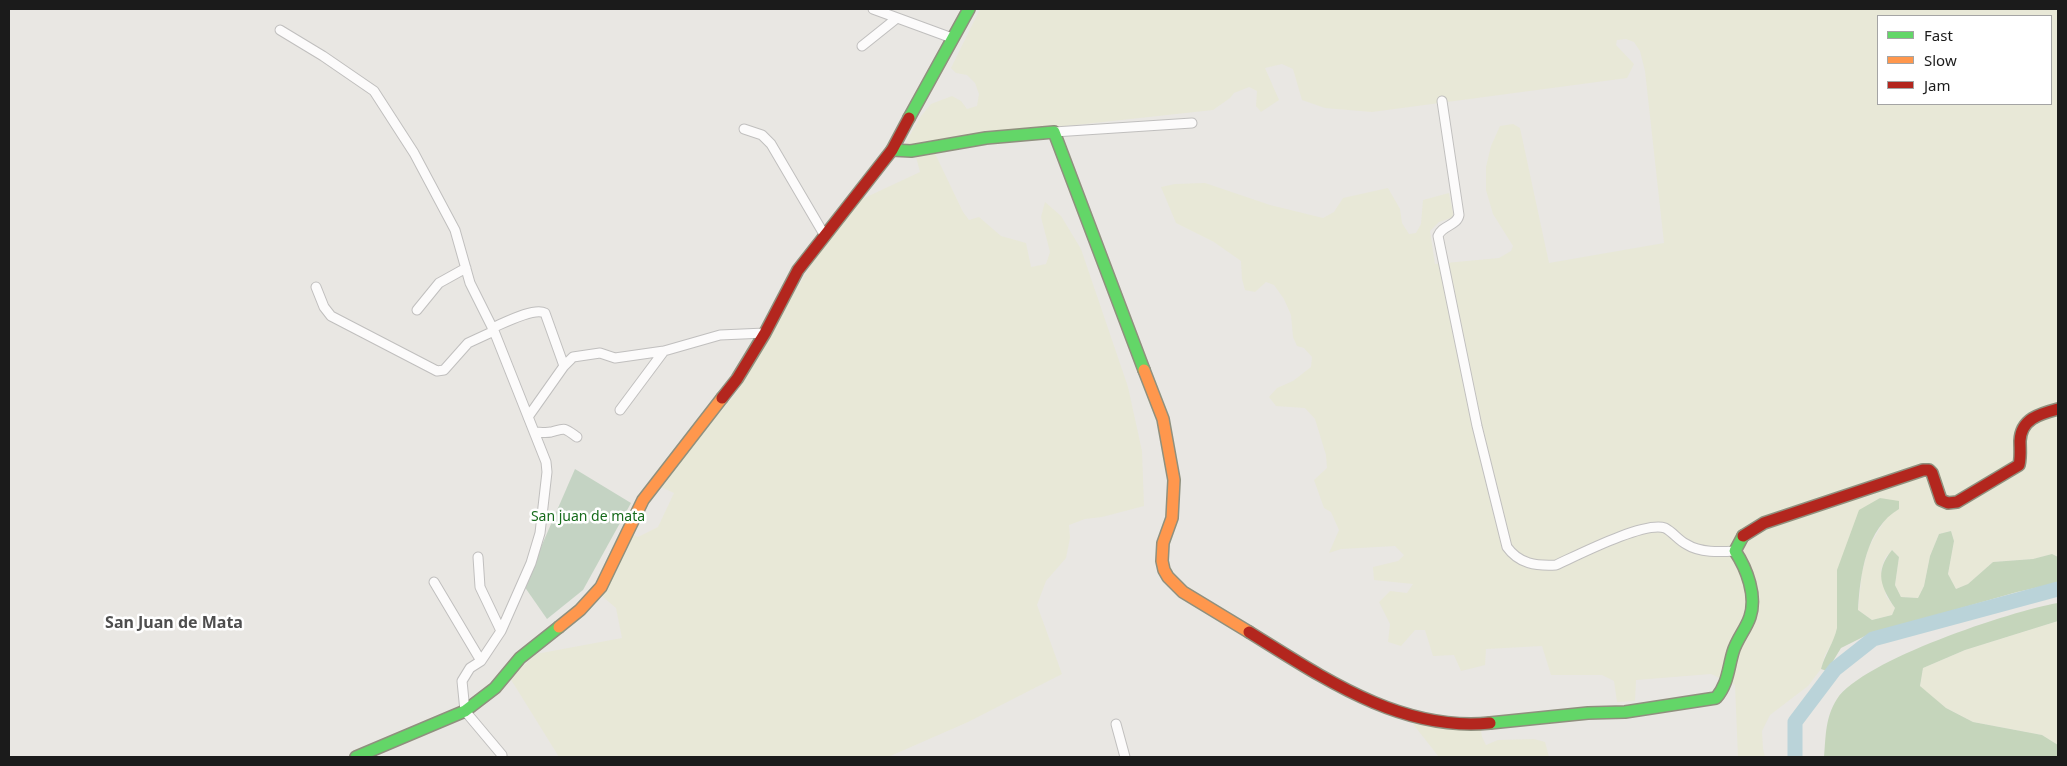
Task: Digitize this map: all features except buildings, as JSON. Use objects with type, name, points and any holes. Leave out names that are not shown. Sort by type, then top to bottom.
[{"type":"street","points":[[873,9],[952,38]]},
{"type":"street","points":[[356,757],[466,711],[495,688],[520,658],[580,610],[601,587],[643,500],[737,379],[765,333],[798,270],[892,150],[969,9]]},
{"type":"street","points":[[862,46],[897,18]]},
{"type":"street","points":[[280,30],[323,56],[378,96],[414,153],[459,239],[470,283],[493,329],[546,462],[547,472],[540,533],[531,563],[501,631],[481,661],[470,668],[462,681],[466,711],[503,756]]},
{"type":"street","points":[[1054,132],[1163,419],[1174,480],[1172,518],[1163,543],[1162,561],[1168,577],[1183,592],[1332,683],[1401,713],[1424,719],[1465,724],[1588,713],[1625,712],[1716,698],[1726,685],[1737,642],[1752,610],[1748,576],[1741,558],[1735,551],[1712,551],[1691,546],[1666,528],[1660,527],[1651,527],[1624,535],[1556,565],[1545,566],[1520,561],[1507,547],[1478,426],[1438,236],[1441,230],[1457,222],[1459,216],[1442,101]]},
{"type":"street","points":[[892,150],[911,151],[986,138],[1192,123]]},
{"type":"street","points":[[744,129],[762,135],[771,144],[825,236]]},
{"type":"street","points":[[417,310],[439,283],[466,268]]},
{"type":"street","points":[[316,287],[324,307],[331,316],[437,371],[444,370],[468,343],[493,329],[528,314],[541,311],[545,313],[564,366]]},
{"type":"street","points":[[528,417],[564,366],[570,359],[578,356],[600,353],[615,358],[664,351],[720,335],[765,333]]},
{"type":"street","points":[[620,410],[664,351]]},
{"type":"street","points":[[1735,551],[1738,540],[1749,530],[1764,523],[1923,470],[1929,470],[1932,473],[1944,502],[1950,503],[1963,500],[2019,465],[2020,434],[2023,426],[2029,420],[2058,409]]},
{"type":"street","points":[[534,432],[566,429],[577,437]]},
{"type":"street","points":[[478,557],[480,587],[501,631]]},
{"type":"street","points":[[434,582],[481,661]]},
{"type":"street","points":[[1116,724],[1125,757]]},
{"type":"green space","points":[[980,9],[2058,9],[2058,557],[2052,554],[2033,559],[1993,562],[1968,584],[1956,589],[1948,574],[1954,541],[1951,531],[1939,534],[1930,556],[1924,586],[1918,598],[1901,597],[1895,585],[1899,557],[1892,550],[1885,558],[1881,570],[1886,596],[1895,608],[1892,615],[1872,620],[1858,610],[1862,573],[1868,549],[1874,538],[1888,515],[1899,509],[1880,498],[1837,588],[1838,628],[1836,636],[1825,655],[1821,669],[1808,686],[1770,715],[1762,731],[1765,757],[1738,757],[1735,685],[1711,674],[1636,680],[1635,701],[1617,702],[1614,681],[1602,675],[1551,675],[1542,646],[1486,649],[1485,665],[1461,671],[1454,655],[1433,656],[1425,630],[1415,630],[1401,646],[1388,642],[1390,624],[1379,602],[1390,591],[1407,593],[1413,584],[1374,580],[1373,567],[1398,561],[1404,555],[1395,546],[1341,549],[1329,553],[1339,530],[1331,512],[1324,508],[1314,480],[1327,468],[1326,455],[1315,419],[1305,408],[1276,406],[1269,397],[1277,388],[1293,381],[1311,367],[1312,357],[1304,348],[1297,346],[1293,337],[1291,315],[1284,299],[1274,285],[1266,282],[1255,292],[1245,290],[1241,261],[1214,242],[1176,223],[1161,187],[1175,184],[1205,183],[1270,205],[1323,218],[1334,212],[1343,198],[1388,188],[1400,209],[1402,223],[1409,234],[1416,233],[1421,224],[1423,200],[1449,193],[1454,217],[1439,222],[1430,231],[1435,264],[1499,258],[1511,251],[1513,246],[1493,214],[1486,190],[1486,167],[1491,146],[1500,126],[1513,124],[1520,128],[1549,263],[1664,243],[1645,71],[1640,51],[1634,42],[1626,39],[1617,40],[1616,45],[1634,64],[1627,78],[1372,112],[1325,108],[1302,100],[1293,69],[1282,64],[1265,68],[1279,100],[1261,112],[1256,106],[1257,91],[1249,87],[1234,93],[1213,110],[929,141],[963,212],[969,220],[979,217],[1001,236],[1026,243],[1031,267],[1046,264],[1050,252],[1041,217],[1045,202],[1061,216],[1081,249],[1128,387],[1142,451],[1144,506],[1102,517],[1085,519],[1069,525],[1070,538],[1066,558],[1046,581],[1037,605],[1062,674],[968,722],[888,757],[559,757],[510,678],[536,654],[622,638],[616,608],[602,596],[631,534],[638,537],[658,527],[674,493],[659,486],[737,392],[820,250],[858,201],[920,172],[913,146],[903,147],[921,116],[931,104],[952,96],[961,101],[967,109],[977,106],[979,94],[975,83],[967,75],[956,73],[951,68]]},
{"type":"green space","name":"San juan de mata","points":[[575,469],[631,503],[583,590],[547,619],[524,586]]},
{"type":"green space","points":[[1880,498],[1899,501],[1899,509],[1888,517],[1879,528],[1872,540],[1863,568],[1858,610],[1872,620],[1892,615],[1895,608],[1883,586],[1881,572],[1886,558],[1892,550],[1899,557],[1895,585],[1901,597],[1918,598],[1924,586],[1930,556],[1939,534],[1951,531],[1954,541],[1948,574],[1956,589],[1968,584],[1993,562],[2033,559],[2052,554],[2058,557],[2058,583],[2017,592],[1867,635],[1841,648],[1827,671],[1821,669],[1837,628],[1837,570],[1859,510]]},
{"type":"green space","points":[[2058,603],[2058,621],[1965,650],[1923,668],[1920,686],[1946,708],[1973,722],[2042,735],[2058,745],[2058,757],[1824,757],[1830,713],[1837,699],[1852,684],[1876,669],[1940,639],[2007,616]]},
{"type":"green space","points":[[2058,621],[2058,745],[2042,735],[1973,722],[1946,708],[1920,687],[1923,668],[1965,650]]},
{"type":"green space","points":[[1413,724],[1481,730],[1486,745],[1498,740],[1534,739],[1545,742],[1549,757],[1439,757]]},
{"type":"waterway","points":[[1795,757],[1795,722],[1835,669],[1873,639],[2058,589]]},
{"type":"traffic: fast","points":[[909,118],[969,9]]},
{"type":"traffic: fast","points":[[892,150],[911,151],[986,138],[1054,132],[1144,370]]},
{"type":"traffic: fast","points":[[1490,723],[1588,713],[1625,712],[1716,698],[1725,682],[1733,652],[1752,609],[1750,583],[1735,551],[1743,536]]},
{"type":"traffic: fast","points":[[356,757],[465,711],[495,688],[520,658],[559,627]]},
{"type":"traffic: slow","points":[[1144,370],[1163,419],[1174,480],[1172,518],[1163,543],[1162,561],[1164,570],[1168,577],[1183,592],[1249,632]]},
{"type":"traffic: slow","points":[[559,627],[580,610],[601,587],[643,500],[722,398]]},
{"type":"traffic: jam","points":[[722,398],[737,379],[765,333],[798,270],[892,150],[909,118]]},
{"type":"traffic: jam","points":[[1743,536],[1764,523],[1923,470],[1929,470],[1932,473],[1941,500],[1948,503],[1957,502],[2019,465],[2020,441],[2024,427],[2032,419],[2058,409]]},
{"type":"traffic: jam","points":[[1249,632],[1334,683],[1363,698],[1393,710],[1425,719],[1457,724],[1490,723]]},
{"type":"district","name":"San Juan de Mata","points":[[174,623]]}]
